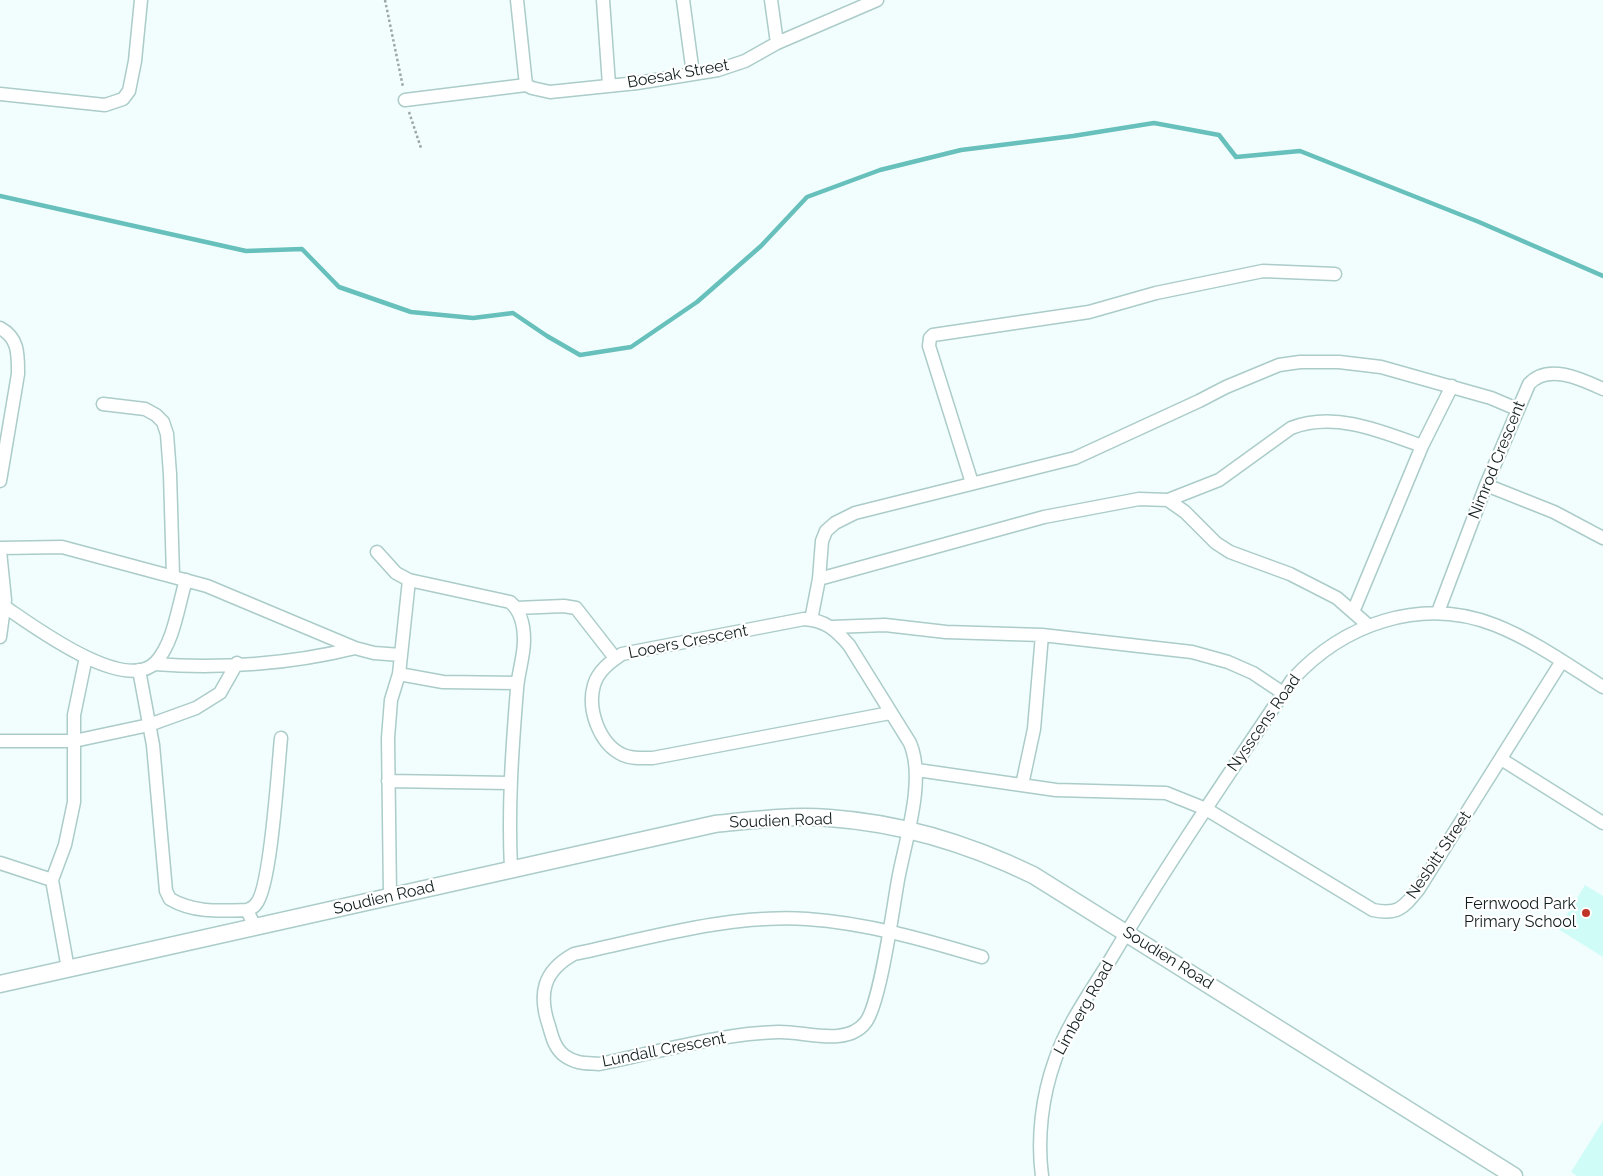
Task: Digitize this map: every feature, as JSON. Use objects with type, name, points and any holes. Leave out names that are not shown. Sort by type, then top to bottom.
[{"type":"street","points":[[0,94],[105,105],[123,99],[129,90],[133,68],[141,0]]},
{"type":"street","points":[[517,0],[526,85]]},
{"type":"street","points":[[602,0],[609,86]]},
{"type":"street","points":[[683,0],[693,74]]},
{"type":"street","points":[[771,0],[777,44]]},
{"type":"street","name":"Boesak Street","points":[[405,100],[526,85],[550,92],[609,86],[718,70],[745,61],[777,44],[877,0]]},
{"type":"street","points":[[972,483],[929,346],[930,338],[933,335],[1089,312],[1156,293],[1263,271],[1335,274]]},
{"type":"street","points":[[0,328],[8,332],[14,340],[18,357],[18,374],[0,481]]},
{"type":"street","points":[[811,620],[819,579],[822,541],[826,531],[835,523],[855,513],[1074,458],[1199,402],[1226,387],[1279,365],[1300,362],[1339,362],[1382,367],[1491,398],[1517,409]]},
{"type":"street","name":"Nimrod Crescent","points":[[1438,612],[1486,486],[1529,384],[1545,373],[1569,376],[1603,389]]},
{"type":"street","points":[[1353,612],[1422,446],[1452,386]]},
{"type":"street","points":[[103,404],[145,409],[156,415],[163,422],[167,434],[170,466],[173,576]]},
{"type":"street","points":[[819,579],[1044,518],[1139,499],[1168,500],[1219,480],[1291,428],[1301,425],[1316,422],[1374,428],[1422,446]]},
{"type":"street","points":[[1486,486],[1554,512],[1603,538]]},
{"type":"street","points":[[1168,500],[1185,512],[1216,543],[1230,552],[1290,574],[1337,598],[1369,626]]},
{"type":"street","points":[[0,637],[4,608],[0,549],[62,547],[207,586],[354,648],[374,653],[401,655]]},
{"type":"street","points":[[377,552],[396,573],[409,580],[510,602],[516,608],[524,642],[517,683],[508,815],[511,869]]},
{"type":"street","points":[[154,664],[167,644],[186,580]]},
{"type":"street","points":[[390,896],[388,781],[391,700],[401,655],[409,580]]},
{"type":"street","points":[[516,608],[564,606],[576,608],[615,658]]},
{"type":"street","points":[[4,608],[102,666],[121,670],[139,670],[154,664],[190,666],[312,659],[354,648]]},
{"type":"street","name":"Nysscens Road","points":[[1127,932],[1283,693],[1308,662],[1340,638],[1397,617],[1438,612],[1465,616],[1494,624],[1529,641],[1603,687]]},
{"type":"street","name":"Looers Crescent","points":[[890,713],[653,758],[632,758],[621,754],[607,743],[593,714],[594,684],[601,671],[622,654],[811,620],[832,627],[849,645],[910,743],[916,757],[917,770],[907,829]]},
{"type":"street","points":[[832,627],[885,625],[946,632],[1042,635],[1192,652],[1228,662],[1253,673],[1283,693]]},
{"type":"street","points":[[1022,785],[1034,729],[1042,635]]},
{"type":"street","points":[[68,970],[52,880],[65,845],[74,802],[74,715],[86,657]]},
{"type":"street","name":"Nesbitt Street","points":[[917,770],[1056,790],[1104,793],[1166,793],[1206,809],[1373,910],[1394,912],[1404,907],[1418,890],[1562,662]]},
{"type":"street","points":[[0,740],[74,741],[149,725],[196,708],[220,693],[238,663]]},
{"type":"street","points":[[139,670],[153,745],[164,875],[170,899],[191,908],[217,912],[247,910],[256,905],[260,898],[268,868],[281,738]]},
{"type":"street","points":[[398,674],[443,682],[517,683]]},
{"type":"street","points":[[1501,759],[1603,823]]},
{"type":"street","points":[[388,781],[510,783]]},
{"type":"street","name":"Soudien Road","points":[[0,984],[715,824],[760,819],[828,818],[907,829],[953,841],[999,858],[1065,893],[1514,1176]]},
{"type":"street","name":"Lundall Crescent","points":[[889,931],[806,919],[755,920],[692,929],[574,954],[560,962],[550,974],[543,1000],[544,1013],[554,1044],[566,1056],[580,1063],[599,1064],[743,1036],[778,1032],[821,1035],[851,1033],[864,1025],[870,1017],[876,999],[889,931],[907,829]]},
{"type":"street","points":[[0,863],[52,880]]},
{"type":"street","points":[[247,910],[255,927]]},
{"type":"street","points":[[889,931],[982,957]]},
{"type":"street","name":"Limberg Road","points":[[1042,1176],[1041,1125],[1047,1083],[1055,1058],[1065,1036],[1127,932]]},
{"type":"path","points":[[385,0],[405,100],[421,148]]},
{"type":"shaded area","name":"Fernwood Park Primary School","points":[[1585,885],[1603,896],[1603,957],[1558,929]]},
{"type":"shaded area","points":[[1603,1121],[1603,1176],[1577,1176],[1571,1172]]},
{"type":"waterway","points":[[0,196],[246,251],[302,249],[339,287],[411,312],[473,318],[513,313],[580,355],[631,347],[697,302],[761,246],[807,197],[880,170],[961,150],[1073,136],[1154,123],[1219,135],[1236,157],[1300,151],[1479,222],[1603,276]]},
{"type":"place","name":"Fernwood Park Primary School","points":[[1586,913]]}]
